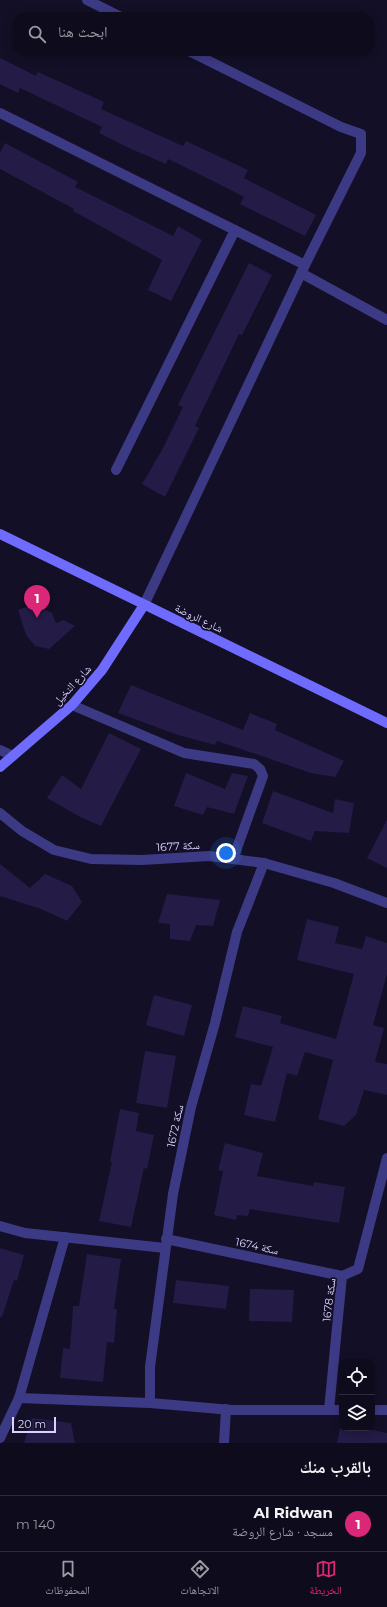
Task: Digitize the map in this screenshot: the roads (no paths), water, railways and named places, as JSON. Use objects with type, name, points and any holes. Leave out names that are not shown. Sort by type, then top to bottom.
[{"type":"main road","name":"شارع الروضة","points":[[0,534],[387,723]]},
{"type":"main road","name":"شارع النخيل","points":[[0,767],[72,704],[102,670],[144,605]]},
{"type":"street","points":[[87,0],[111,12]]},
{"type":"street","points":[[144,605],[303,269],[361,153],[362,134],[341,127],[199,56]]},
{"type":"street","points":[[0,113],[235,230],[387,320]]},
{"type":"street","points":[[116,470],[235,230]]},
{"type":"street","points":[[72,704],[184,753],[254,764],[260,769],[263,776],[233,859]]},
{"type":"street","points":[[0,750],[13,756]]},
{"type":"street","name":"سكة 1677","points":[[0,813],[22,831],[54,850],[91,859],[142,860],[209,856],[264,863],[334,883],[387,903]]},
{"type":"street","name":"سكة 1672","points":[[150,1403],[150,1367],[165,1244],[173,1194],[192,1107],[215,1023],[237,932],[264,863]]},
{"type":"street","name":"سكة 1678","points":[[329,1410],[342,1276],[358,1269],[387,1158]]},
{"type":"street","name":"سكة 1674","points":[[0,1226],[25,1233],[165,1244],[342,1276]]},
{"type":"street","points":[[0,1438],[19,1398],[65,1237]]},
{"type":"street","points":[[19,1398],[150,1403],[226,1409],[339,1410]]},
{"type":"street","points":[[224,1443],[226,1409]]},
{"type":"street","points":[[375,1410],[387,1410]]},
{"type":"place","name":"Al Ridwan","points":[[37,618]]}]
